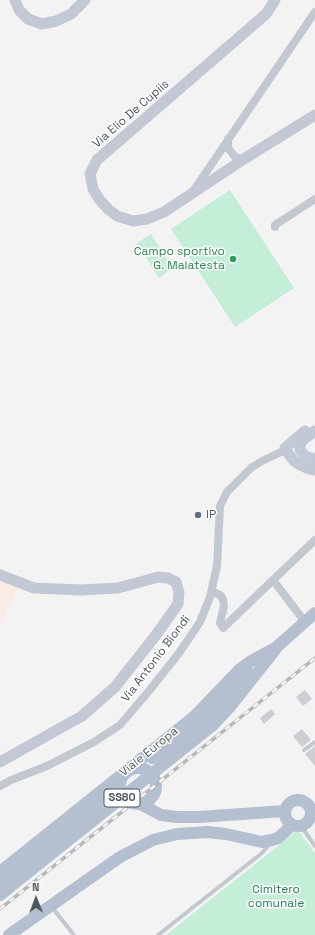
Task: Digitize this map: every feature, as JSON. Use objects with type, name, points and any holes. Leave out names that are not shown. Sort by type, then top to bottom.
[{"type":"main road","name":"Viale Europa","points":[[138,768],[167,749],[204,719],[247,673],[315,613]]},
{"type":"main road","name":"Viale Europa","points":[[0,872],[195,716],[240,669],[277,647]]},
{"type":"main road","name":"Viale Europa","points":[[0,894],[213,725],[229,708],[277,647]]},
{"type":"main road","name":"Viale Europa","points":[[154,778],[158,763],[167,749]]},
{"type":"main road","points":[[138,768],[148,770],[154,778]]},
{"type":"main road","name":"SS80","points":[[138,768],[127,772],[120,782],[120,790],[125,798],[132,803],[140,804],[147,802],[154,794],[156,786],[154,778]]},
{"type":"main road","name":"Viale Europa","points":[[95,807],[120,782]]},
{"type":"main road","points":[[154,794],[158,805],[169,816]]},
{"type":"main road","name":"Viale Europa","points":[[0,883],[95,807],[108,800],[125,798]]},
{"type":"main road","points":[[9,935],[120,856],[142,844],[161,837],[177,834],[214,832],[258,842],[272,840],[296,825],[308,821],[313,810],[305,802],[298,800],[288,804],[285,811],[285,817],[296,825]]},
{"type":"main road","points":[[140,804],[162,815],[186,818],[285,811]]},
{"type":"street","points":[[14,0],[19,10],[28,19],[42,24],[56,21],[71,14],[85,0]]},
{"type":"street","name":"Via Elio De Cupiis","points":[[275,0],[266,14],[97,160],[90,174],[93,189],[108,209],[118,216],[133,221],[147,219],[164,212],[191,193],[315,115]]},
{"type":"street","points":[[191,193],[315,12]]},
{"type":"street","points":[[228,139],[228,148],[235,156],[244,159]]},
{"type":"street","points":[[275,227],[275,225],[315,199]]},
{"type":"street","points":[[315,425],[297,437],[285,451],[300,465],[315,470]]},
{"type":"street","points":[[315,431],[300,444],[300,450],[305,456],[315,459]]},
{"type":"street","name":"Via Antonio Biondi","points":[[0,786],[11,780],[47,766],[94,742],[120,725],[149,691],[200,622],[212,591],[217,566],[220,506],[227,492],[251,468],[262,461],[285,451]]},
{"type":"street","points":[[212,591],[220,595],[223,599],[224,606],[220,623],[223,628],[315,540]]},
{"type":"street","points":[[0,576],[34,588],[81,590],[118,588],[158,577],[168,578],[176,582],[179,592],[178,604],[156,635],[115,687],[82,716],[0,762]]},
{"type":"street","points":[[273,580],[305,622]]},
{"type":"lane","points":[[304,750],[315,742]]},
{"type":"lane","points":[[296,825],[315,846]]},
{"type":"lane","points":[[158,935],[262,853],[272,840]]},
{"type":"lane","points":[[51,906],[74,935]]},
{"type":"shaded area","points":[[0,582],[18,588],[0,624]]},
{"type":"green space","name":"Campo sportivo G. Malatesta","points":[[230,190],[294,288],[235,327],[171,229]]},
{"type":"green space","points":[[151,234],[173,268],[159,278],[137,243]]},
{"type":"green space","name":"Cimitero comunale","points":[[298,830],[315,853],[315,935],[166,935]]},
{"type":"building","points":[[305,690],[312,699],[303,706],[296,697]]},
{"type":"building","points":[[271,709],[275,714],[264,724],[260,718]]},
{"type":"building","points":[[302,729],[311,740],[302,747],[293,736]]},
{"type":"building","points":[[315,746],[315,766],[305,754]]},
{"type":"railway","points":[[0,909],[315,658]]},
{"type":"place","name":"Campo sportivo G. Malatesta","points":[[233,259]]},
{"type":"place","name":"IP","points":[[198,515]]}]
